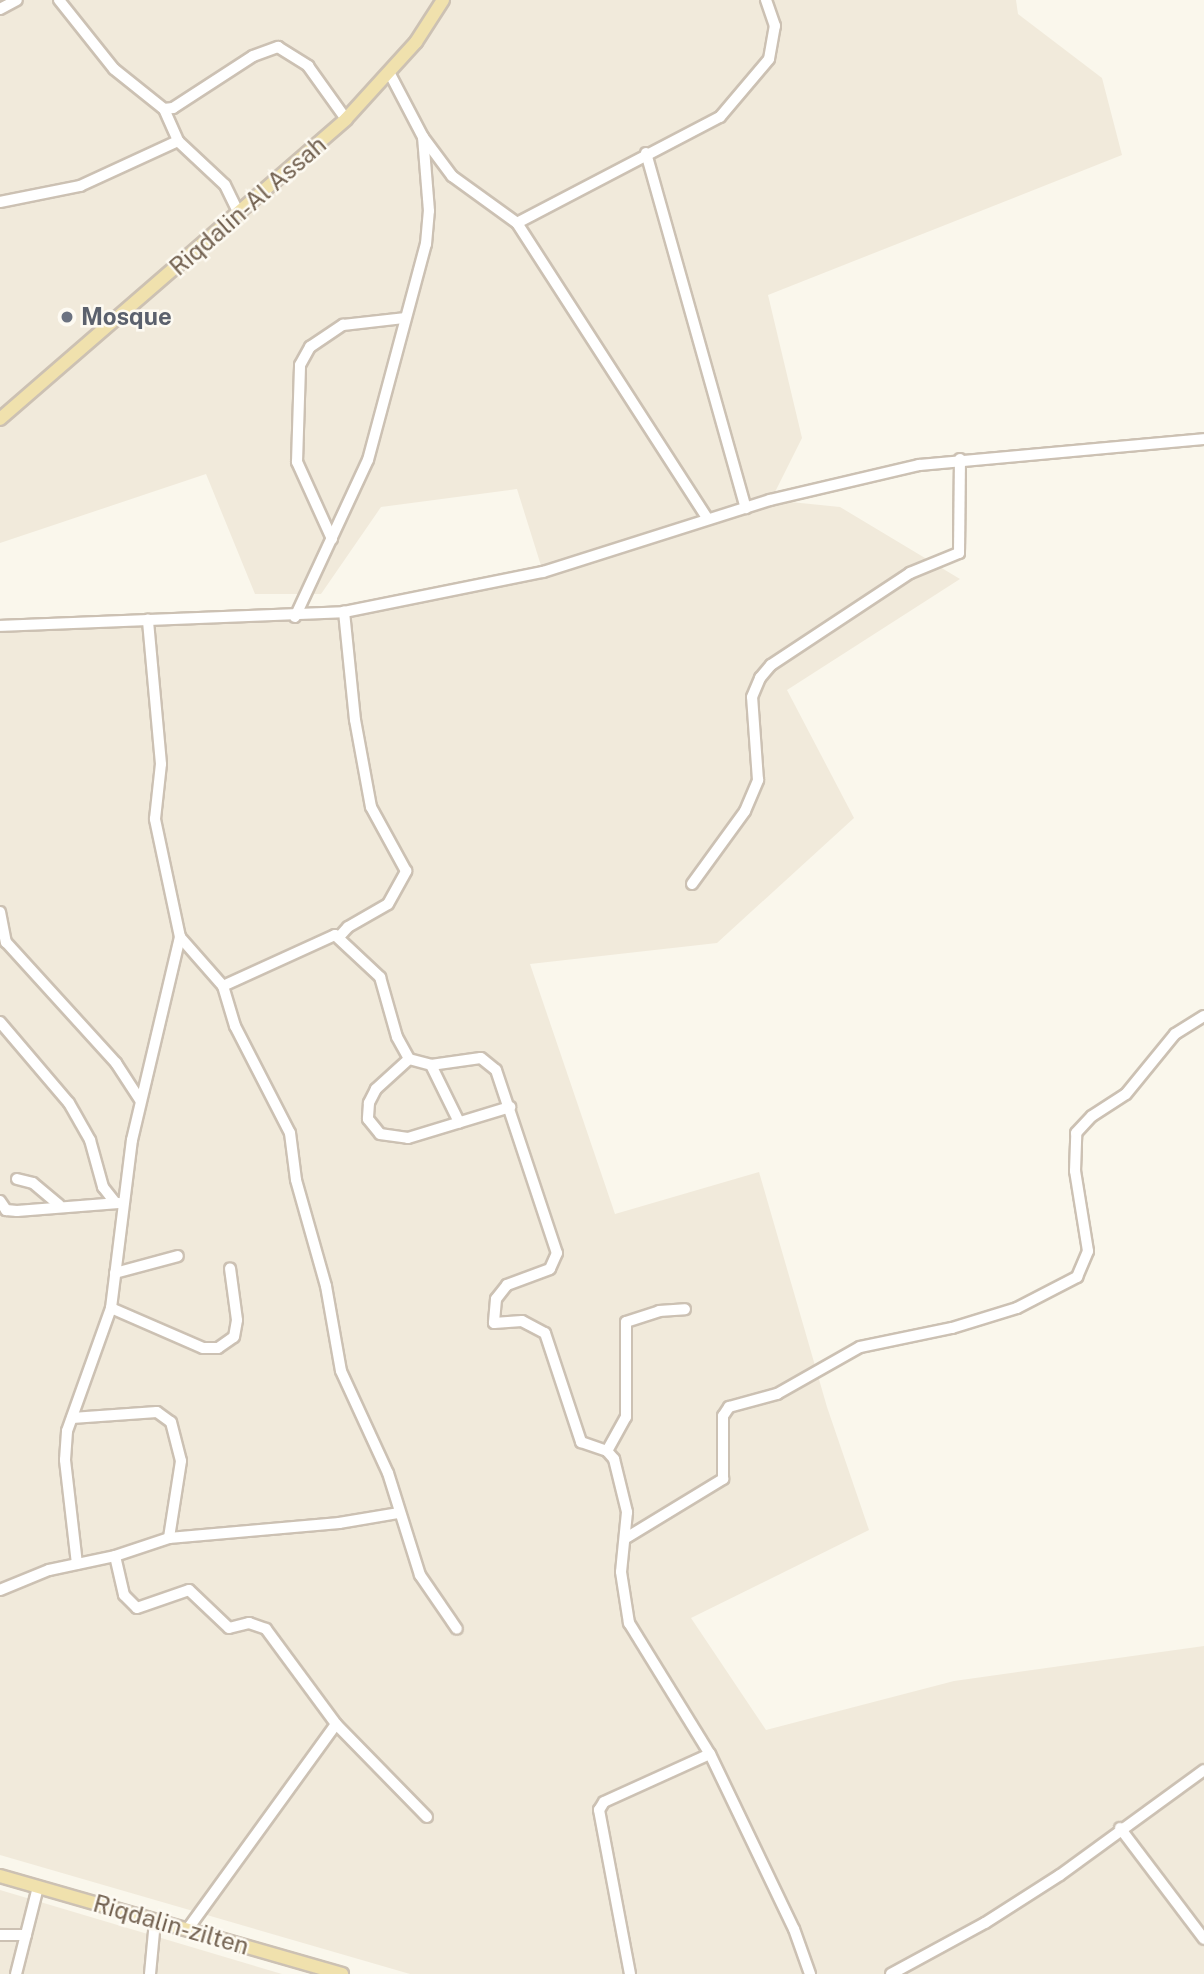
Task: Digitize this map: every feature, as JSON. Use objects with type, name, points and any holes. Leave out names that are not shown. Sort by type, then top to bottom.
[{"type":"main road","name":"Riqdalin-Al Assah","points":[[0,419],[346,119],[390,74],[443,0]]},
{"type":"main road","name":"Riqdalin-zilten","points":[[0,1876],[342,1974]]},
{"type":"street","points":[[0,9],[17,0]]},
{"type":"street","points":[[59,0],[114,69],[164,109],[178,141],[225,185],[239,214]]},
{"type":"street","points":[[517,223],[646,153],[720,117],[769,59],[775,26],[766,0]]},
{"type":"street","points":[[164,109],[173,108],[253,56],[278,47],[309,66],[346,119]]},
{"type":"street","points":[[390,74],[423,137],[452,176],[517,223],[708,519]]},
{"type":"street","points":[[295,617],[368,460],[429,225],[423,137]]},
{"type":"street","points":[[0,202],[80,186],[145,160],[178,141]]},
{"type":"street","points":[[646,153],[746,508]]},
{"type":"street","points":[[332,539],[297,462],[300,365],[310,347],[343,325],[404,318]]},
{"type":"street","points":[[0,626],[295,617],[345,612],[543,572],[746,508],[960,459],[1204,439]]},
{"type":"street","points":[[692,884],[745,811],[758,780],[752,697],[760,678],[771,664],[910,573],[959,552],[960,459]]},
{"type":"street","points":[[223,986],[252,976],[318,939],[340,937],[348,927],[388,904],[406,871],[371,807],[355,720],[345,612]]},
{"type":"street","points":[[77,1564],[65,1460],[72,1419],[111,1308],[118,1203],[180,937],[155,819],[161,764],[148,620]]},
{"type":"street","points":[[0,912],[6,942],[116,1063],[140,1100]]},
{"type":"street","points":[[180,937],[223,986],[235,1026],[290,1133],[296,1180],[326,1286],[341,1371],[388,1473],[398,1513],[420,1575],[457,1629]]},
{"type":"street","points":[[340,937],[386,987],[397,1037],[409,1059],[431,1065],[471,1058],[490,1063],[510,1107],[554,1242],[556,1262],[542,1273],[507,1285],[496,1299],[494,1323],[522,1321],[545,1333],[581,1442],[607,1451],[614,1459],[625,1502],[626,1538],[621,1585],[629,1623],[710,1754],[794,1929],[810,1974]]},
{"type":"street","points":[[626,1538],[723,1479],[727,1472],[723,1416],[729,1407],[777,1394],[860,1347],[952,1328],[1017,1308],[1077,1277],[1088,1251],[1075,1171],[1076,1133],[1092,1116],[1126,1094],[1175,1034],[1204,1016]]},
{"type":"street","points":[[0,1022],[12,1030],[69,1103],[90,1140],[103,1187],[118,1203]]},
{"type":"street","points":[[409,1059],[372,1094],[368,1112],[371,1126],[380,1134],[399,1139],[510,1107]]},
{"type":"street","points":[[431,1065],[459,1122]]},
{"type":"street","points":[[17,1179],[33,1183],[60,1205]]},
{"type":"street","points":[[0,1201],[6,1210],[118,1203]]},
{"type":"street","points":[[115,1273],[178,1256]]},
{"type":"street","points":[[111,1308],[203,1348],[218,1348],[234,1337],[237,1320],[230,1268]]},
{"type":"street","points":[[607,1451],[626,1418],[626,1322],[659,1311],[685,1309]]},
{"type":"street","points":[[72,1419],[157,1412],[171,1422],[181,1461],[169,1538]]},
{"type":"street","points":[[0,1590],[77,1564],[115,1556],[169,1538],[339,1523],[398,1513]]},
{"type":"street","points":[[115,1556],[124,1595],[137,1608],[189,1590],[229,1628],[249,1623],[266,1629],[336,1724],[427,1817]]},
{"type":"street","points":[[187,1930],[336,1724]]},
{"type":"street","points":[[630,1974],[599,1810],[604,1802],[710,1754]]},
{"type":"street","points":[[891,1974],[985,1923],[1060,1875],[1120,1828],[1204,1770]]},
{"type":"street","points":[[1120,1828],[1204,1939]]},
{"type":"street","points":[[16,1974],[38,1887]]},
{"type":"street","points":[[150,1974],[155,1921]]},
{"type":"street","points":[[0,1936],[26,1935]]},
{"type":"shaded area","points":[[0,0],[1016,0],[1018,14],[1102,78],[1122,155],[768,295],[802,438],[771,500],[840,507],[960,579],[787,690],[854,818],[717,943],[530,964],[615,1214],[759,1172],[827,1407],[869,1530],[691,1618],[766,1730],[954,1681],[1204,1646],[1204,1974],[410,1974],[0,1855],[0,625],[295,617],[543,572],[517,489],[381,507],[321,594],[255,594],[206,474],[0,543]]},
{"type":"shaded area","points":[[0,1890],[282,1974],[0,1974]]},
{"type":"place","name":"Mosque","points":[[67,317]]}]
